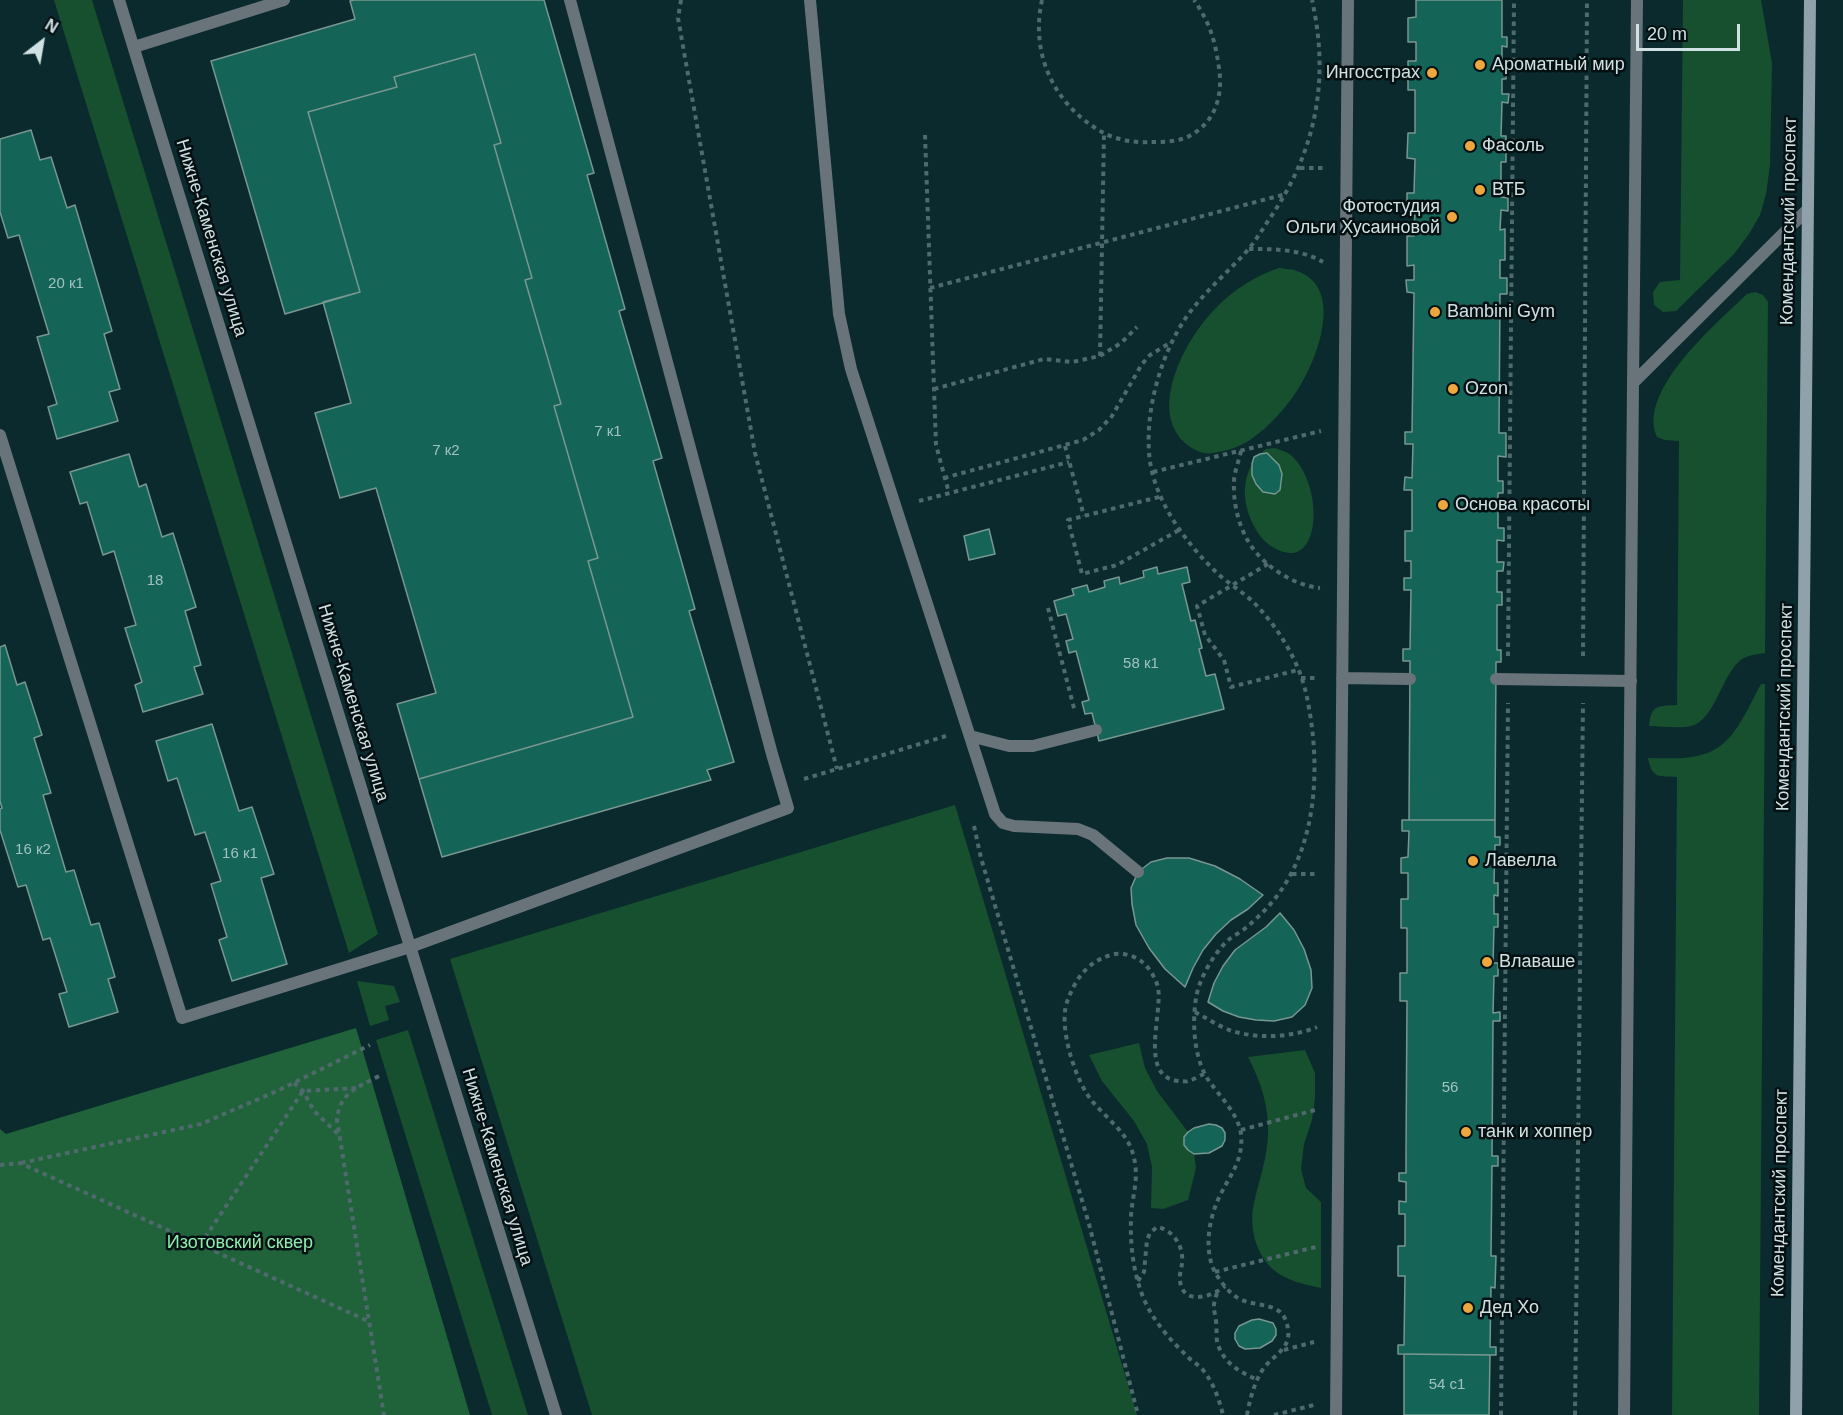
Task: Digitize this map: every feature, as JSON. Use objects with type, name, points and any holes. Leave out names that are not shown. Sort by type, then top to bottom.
[{"type":"main road","name":"Комендантский проспект","points":[[1796,1415],[1810,0]]},
{"type":"street","name":"Нижне-Каменская улица","points":[[119,0],[556,1415]]},
{"type":"street","points":[[134,47],[284,0]]},
{"type":"street","points":[[0,435],[182,1018],[410,947],[788,808],[570,0]]},
{"type":"street","points":[[810,0],[839,314],[845,345],[994,814],[1003,823],[1014,826],[1078,829],[1093,835],[1138,872]]},
{"type":"street","points":[[1336,1415],[1348,0]]},
{"type":"street","points":[[1624,1415],[1637,0]]},
{"type":"street","points":[[1633,383],[1808,210]]},
{"type":"street","points":[[1342,678],[1410,679]]},
{"type":"street","points":[[1502,679],[1631,681]]},
{"type":"street","points":[[968,733],[1009,746],[1033,746],[1096,730]]},
{"type":"path","points":[[681,0],[678,18],[755,453],[837,769]]},
{"type":"path","points":[[1042,0],[1038,35],[1044,64],[1061,98],[1082,118],[1104,133],[1135,143],[1167,142],[1190,136],[1208,122],[1219,101],[1221,76],[1215,42],[1206,17],[1194,0]]},
{"type":"path","points":[[1247,1415],[1250,1397],[1262,1370],[1283,1350],[1289,1338],[1288,1324],[1281,1312],[1270,1305],[1256,1304],[1238,1298],[1215,1272],[1208,1252],[1210,1226],[1217,1203],[1234,1173],[1241,1151],[1241,1130],[1231,1111],[1204,1074],[1195,1044],[1195,1012],[1197,994],[1210,964],[1227,941],[1249,926],[1269,906],[1292,874],[1306,834],[1315,784],[1314,737],[1305,689],[1286,645],[1257,606],[1215,571],[1179,530],[1159,496],[1148,453],[1151,406],[1161,369],[1173,340],[1186,317],[1248,249],[1287,194],[1300,168],[1312,132],[1318,94],[1320,56],[1312,0]]},
{"type":"path","points":[[1501,1415],[1502,679],[1514,0]]},
{"type":"path","points":[[1575,1415],[1587,0]]},
{"type":"path","points":[[1100,356],[1104,133]]},
{"type":"path","points":[[925,135],[936,446],[949,493]]},
{"type":"path","points":[[930,288],[1287,194]]},
{"type":"path","points":[[1248,249],[1283,249],[1316,258],[1346,276]]},
{"type":"path","points":[[934,389],[1044,359],[1072,362],[1100,356],[1120,344],[1137,327]]},
{"type":"path","points":[[944,478],[1083,440],[1099,430],[1112,416],[1142,364],[1150,355],[1173,340]]},
{"type":"path","points":[[1153,472],[1344,425]]},
{"type":"path","points":[[1065,446],[1084,516]]},
{"type":"path","points":[[1241,451],[1234,481],[1236,512],[1247,541],[1268,564],[1290,579],[1316,588],[1343,589]]},
{"type":"path","points":[[914,502],[1069,462]]},
{"type":"path","points":[[1159,496],[1068,520],[1082,574],[1117,565],[1179,530]]},
{"type":"path","points":[[1268,564],[1197,606],[1205,635],[1224,660],[1231,687],[1298,670]]},
{"type":"path","points":[[1048,608],[1080,734]]},
{"type":"path","points":[[781,786],[968,733]]},
{"type":"path","points":[[972,816],[981,858],[1089,1224],[1138,1415]]},
{"type":"path","points":[[1204,1074],[1187,1082],[1171,1081],[1162,1075],[1156,1065],[1155,1051],[1160,1004],[1157,985],[1148,966],[1136,957],[1120,953],[1104,956],[1089,965],[1078,977],[1069,996],[1065,1012],[1066,1036],[1074,1067],[1090,1099],[1123,1134],[1133,1153],[1136,1190],[1131,1215],[1131,1249],[1138,1282],[1157,1321],[1176,1346],[1202,1368],[1217,1392],[1224,1415]]},
{"type":"path","points":[[1195,1012],[1229,1030],[1266,1037],[1304,1032],[1340,1017]]},
{"type":"path","points":[[0,1165],[20,1163],[201,1124],[294,1083],[370,1045]]},
{"type":"path","points":[[379,1076],[343,1099],[337,1120],[384,1415]]},
{"type":"path","points":[[294,1083],[303,1091],[314,1111],[339,1134]]},
{"type":"path","points":[[303,1091],[357,1088]]},
{"type":"path","points":[[200,1245],[303,1091]]},
{"type":"path","points":[[1241,1130],[1339,1104]]},
{"type":"path","points":[[20,1163],[368,1322]]},
{"type":"path","points":[[1138,1282],[1144,1272],[1147,1240],[1150,1233],[1157,1227],[1165,1228],[1172,1234],[1180,1247],[1183,1259],[1180,1283],[1185,1292],[1193,1297],[1204,1298],[1217,1293],[1225,1286]]},
{"type":"path","points":[[1215,1272],[1338,1241]]},
{"type":"path","points":[[1217,1293],[1213,1306],[1217,1340],[1222,1352],[1229,1363],[1240,1372],[1258,1380]]},
{"type":"path","points":[[1204,1298],[1213,1306]]},
{"type":"path","points":[[1283,1350],[1337,1336]]},
{"type":"path","points":[[1274,1415],[1336,1399]]},
{"type":"green space","points":[[54,0],[92,0],[378,934],[349,953]]},
{"type":"green space","points":[[1683,0],[1761,0],[1772,63],[1770,165],[1760,215],[1749,234],[1734,254],[1676,311],[1663,312],[1654,305],[1653,292],[1660,282],[1680,280]]},
{"type":"green space","points":[[1279,268],[1297,271],[1312,280],[1321,294],[1324,311],[1322,330],[1309,369],[1284,409],[1250,440],[1224,451],[1205,453],[1197,451],[1184,442],[1174,428],[1170,411],[1170,393],[1183,355],[1204,322],[1222,302],[1245,284]]},
{"type":"green space","points":[[1755,292],[1763,295],[1768,302],[1765,653],[1742,659],[1735,666],[1713,706],[1700,722],[1686,727],[1649,726],[1654,710],[1677,705],[1679,441],[1657,437],[1654,419],[1658,399],[1683,359],[1700,339],[1747,294]]},
{"type":"green space","points":[[1275,448],[1288,453],[1300,465],[1313,501],[1314,520],[1310,536],[1303,548],[1292,553],[1276,549],[1261,537],[1252,522],[1245,500],[1245,485],[1252,464],[1253,475],[1260,489],[1269,494],[1275,494],[1280,490],[1282,474],[1278,464],[1267,453],[1260,454],[1266,449]]},
{"type":"green space","points":[[1761,684],[1765,684],[1759,1415],[1672,1415],[1677,777],[1657,775],[1652,770],[1648,758],[1690,757],[1714,750],[1732,735]]},
{"type":"green space","points":[[955,805],[1137,1415],[592,1415],[450,959]]},
{"type":"green space","points":[[357,981],[394,986],[400,1002],[385,1006],[389,1020],[370,1026]]},
{"type":"green space","name":"Изотовский сквер","points":[[356,1028],[470,1415],[0,1415],[0,1129],[6,1134]]},
{"type":"green space","points":[[408,1030],[528,1415],[492,1415],[376,1040]]},
{"type":"green space","points":[[1139,1043],[1145,1068],[1157,1091],[1188,1132],[1185,1144],[1194,1154],[1196,1168],[1188,1200],[1163,1209],[1151,1208],[1152,1167],[1147,1144],[1134,1121],[1102,1081],[1089,1055]]},
{"type":"green space","points":[[1305,1050],[1315,1073],[1315,1098],[1312,1120],[1304,1144],[1301,1169],[1306,1188],[1321,1202],[1321,1288],[1290,1280],[1273,1269],[1260,1253],[1252,1223],[1254,1203],[1266,1153],[1268,1124],[1263,1094],[1248,1057]]},
{"type":"building","points":[[544,0],[594,173],[587,175],[625,309],[619,311],[662,458],[653,461],[695,609],[689,611],[734,762],[707,770],[711,780],[442,857],[419,779],[633,717],[588,561],[598,558],[554,406],[561,404],[525,280],[532,278],[494,145],[501,143],[475,54],[394,77],[397,87],[308,112],[360,292],[285,314],[211,61],[355,19],[350,1]]},
{"type":"building","points":[[1416,0],[1502,0],[1502,37],[1507,37],[1507,47],[1502,46],[1502,67],[1507,67],[1506,79],[1502,79],[1502,94],[1509,94],[1508,103],[1502,102],[1501,136],[1506,136],[1506,162],[1501,162],[1501,197],[1508,198],[1508,211],[1501,210],[1500,230],[1505,229],[1505,260],[1500,260],[1500,278],[1507,278],[1507,294],[1500,294],[1499,433],[1506,433],[1506,457],[1498,456],[1498,481],[1503,481],[1503,493],[1498,493],[1498,528],[1504,528],[1504,541],[1497,540],[1497,562],[1504,562],[1503,571],[1497,571],[1497,592],[1502,592],[1502,605],[1497,605],[1497,650],[1501,650],[1501,662],[1496,662],[1495,820],[1409,820],[1410,661],[1403,661],[1403,649],[1410,649],[1411,590],[1404,590],[1404,578],[1411,578],[1411,561],[1405,561],[1405,531],[1412,531],[1412,490],[1404,490],[1405,477],[1412,478],[1413,444],[1405,444],[1405,432],[1412,432],[1414,293],[1407,292],[1406,280],[1414,280],[1414,265],[1407,266],[1407,236],[1414,236],[1415,205],[1407,205],[1407,193],[1414,193],[1415,159],[1407,158],[1408,133],[1415,133],[1415,90],[1408,90],[1408,61],[1416,61],[1416,42],[1408,42],[1408,18],[1416,17]]},
{"type":"building","points":[[475,54],[501,143],[494,145],[532,278],[525,280],[561,404],[554,406],[598,558],[588,561],[633,717],[419,779],[397,704],[436,693],[376,488],[340,498],[315,413],[351,403],[323,302],[360,292],[308,112],[397,87],[394,77]]},
{"type":"building","points":[[31,130],[40,160],[51,157],[67,208],[75,205],[112,331],[104,334],[120,389],[109,392],[118,421],[57,439],[48,407],[57,404],[37,337],[49,334],[19,235],[8,238],[0,212],[0,139]]},
{"type":"building","points":[[1267,453],[1279,465],[1282,474],[1280,490],[1275,494],[1263,492],[1252,475],[1254,457]]},
{"type":"building","points":[[129,454],[139,487],[146,484],[162,537],[173,533],[196,607],[185,611],[201,665],[194,667],[203,694],[143,712],[135,685],[142,682],[125,628],[136,625],[114,551],[103,555],[87,502],[80,504],[70,472]]},
{"type":"building","points":[[989,529],[995,554],[969,560],[964,536]]},
{"type":"building","points":[[1157,567],[1158,574],[1187,567],[1190,582],[1182,584],[1191,621],[1195,620],[1206,676],[1215,674],[1224,709],[1099,741],[1092,713],[1085,714],[1082,702],[1089,700],[1076,651],[1069,653],[1066,641],[1073,639],[1066,614],[1058,616],[1054,601],[1074,595],[1072,589],[1087,585],[1089,592],[1105,587],[1104,581],[1119,577],[1120,584],[1144,577],[1143,571]]},
{"type":"building","points":[[5,645],[17,685],[25,682],[42,735],[34,738],[51,793],[43,795],[66,872],[74,870],[91,925],[99,923],[115,977],[108,979],[118,1012],[69,1027],[59,994],[67,992],[50,938],[43,940],[26,885],[18,887],[0,830],[0,809],[2,808],[0,801],[0,647]]},
{"type":"building","points":[[212,724],[239,811],[252,807],[274,874],[261,878],[287,964],[232,981],[219,940],[227,937],[211,884],[221,881],[205,832],[195,835],[177,778],[168,781],[156,741]]},
{"type":"building","points":[[1402,820],[1495,820],[1495,837],[1500,837],[1500,845],[1495,845],[1494,883],[1498,883],[1498,896],[1494,895],[1494,914],[1498,914],[1498,927],[1494,927],[1493,963],[1498,963],[1498,976],[1494,976],[1493,1013],[1500,1012],[1500,1021],[1493,1021],[1492,1156],[1498,1156],[1498,1166],[1492,1166],[1491,1256],[1496,1256],[1495,1288],[1491,1287],[1490,1347],[1496,1347],[1496,1355],[1398,1354],[1398,1345],[1404,1345],[1405,1276],[1398,1276],[1398,1246],[1405,1246],[1405,1214],[1399,1214],[1399,1201],[1406,1202],[1406,1182],[1399,1181],[1399,1173],[1406,1173],[1407,1001],[1400,1001],[1400,973],[1407,973],[1407,928],[1401,928],[1401,899],[1408,899],[1408,873],[1401,873],[1401,858],[1408,857],[1409,831],[1402,831]]},
{"type":"building","points":[[1167,858],[1189,858],[1215,866],[1240,879],[1263,895],[1216,934],[1203,950],[1185,987],[1165,969],[1149,948],[1136,925],[1132,904],[1131,888],[1138,872],[1151,862]]},
{"type":"building","points":[[1280,913],[1294,930],[1311,970],[1312,988],[1305,1005],[1292,1017],[1274,1021],[1239,1017],[1208,1002],[1214,983],[1235,950],[1266,927]]},
{"type":"building","points":[[1209,1124],[1222,1128],[1225,1133],[1222,1146],[1209,1153],[1194,1154],[1184,1145],[1184,1137],[1194,1128]]},
{"type":"building","points":[[1259,1319],[1273,1323],[1276,1335],[1272,1341],[1260,1348],[1245,1349],[1239,1346],[1235,1333],[1239,1326]]},
{"type":"building","points":[[1404,1354],[1490,1355],[1489,1415],[1404,1415]]},
{"type":"place","name":"Ароматный мир","points":[[1480,65]]},
{"type":"place","name":"Ингосстрах","points":[[1432,73]]},
{"type":"place","name":"Фасоль","points":[[1470,146]]},
{"type":"place","name":"ВТБ","points":[[1480,190]]},
{"type":"place","name":"Фотостудия Ольги Хусаиновой","points":[[1452,217]]},
{"type":"place","name":"Bambini Gym","points":[[1435,312]]},
{"type":"place","name":"Ozon","points":[[1453,389]]},
{"type":"place","name":"Основа красоты","points":[[1443,505]]},
{"type":"place","name":"Лавелла","points":[[1473,861]]},
{"type":"place","name":"Влаваше","points":[[1487,962]]},
{"type":"place","name":"танк и хоппер","points":[[1466,1132]]},
{"type":"place","name":"Дед Хо","points":[[1468,1308]]}]
